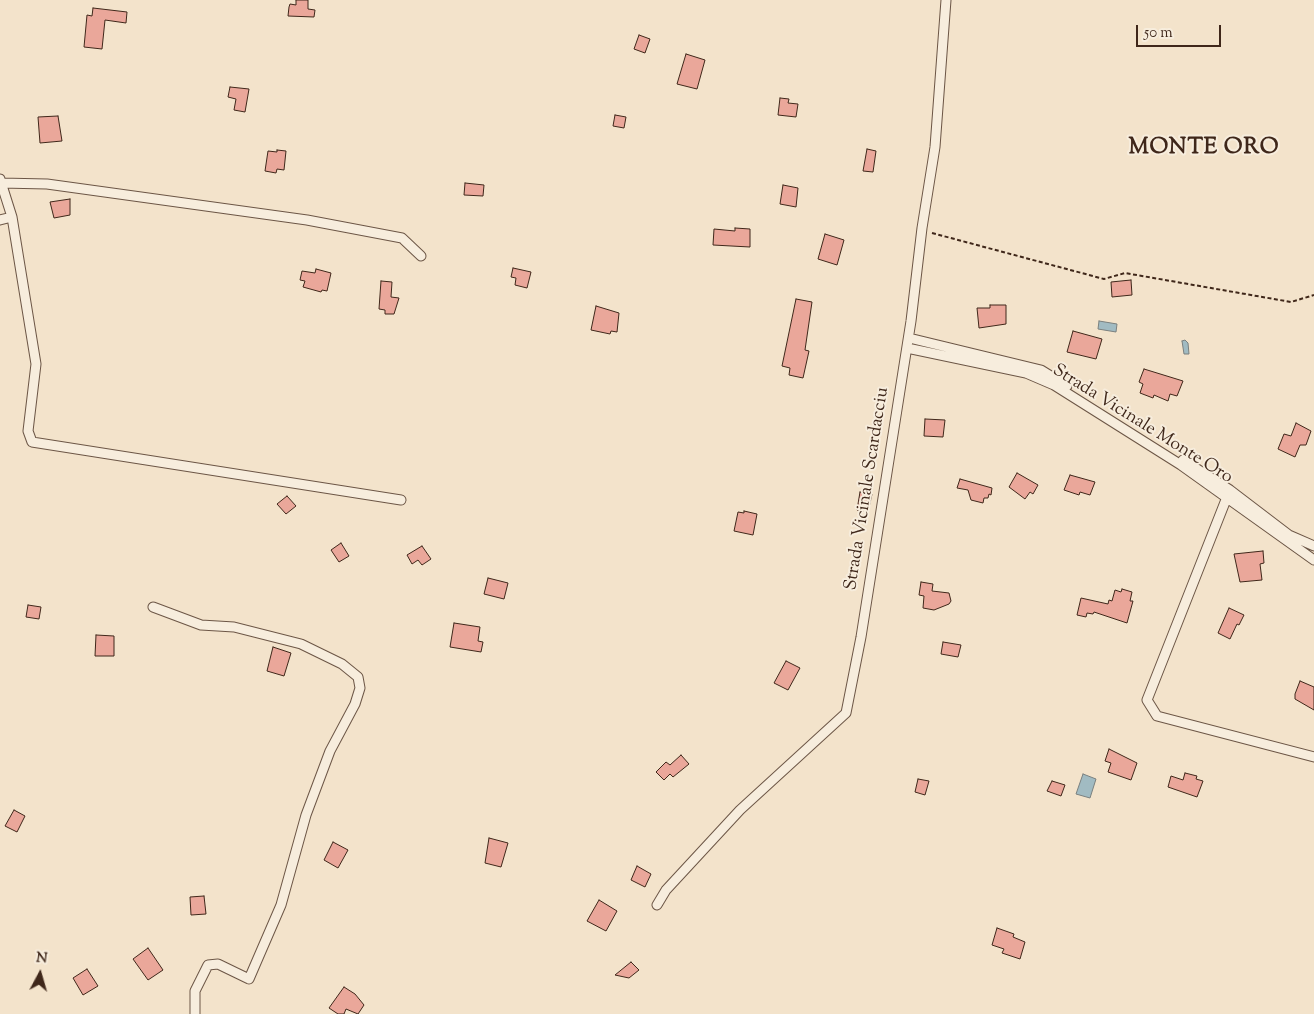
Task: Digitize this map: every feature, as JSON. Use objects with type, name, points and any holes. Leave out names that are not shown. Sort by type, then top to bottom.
[{"type":"street","name":"Strada Vicinale Scardacciu","points":[[657,905],[666,890],[740,810],[846,713],[861,637],[909,338],[922,228],[935,147],[946,0]]},
{"type":"street","points":[[401,500],[32,442],[28,432],[36,364],[12,217],[1,181],[47,184],[307,220],[402,238],[421,256]]},
{"type":"street","points":[[0,220],[12,217]]},
{"type":"street","name":"Strada Vicinale Monte Oro","points":[[909,338],[1041,370],[1228,493],[1289,536],[1314,546]]},
{"type":"street","name":"Strada Vicinale Monte Oro","points":[[907,348],[1026,373],[1054,385],[1228,493],[1314,560]]},
{"type":"street","points":[[1228,493],[1147,700],[1157,716],[1314,757]]},
{"type":"street","points":[[153,607],[201,625],[234,628],[301,644],[342,664],[358,677],[360,688],[355,704],[327,760],[306,814],[282,905],[249,979],[218,964],[208,965],[195,991],[194,1014]]},
{"type":"path","points":[[922,228],[938,235],[1104,279],[1126,273],[1291,302],[1314,295]]},
{"type":"water","points":[[1099,321],[1117,324],[1116,332],[1098,329]]},
{"type":"water","points":[[1185,340],[1188,343],[1189,354],[1184,354],[1182,341]]},
{"type":"water","points":[[1083,774],[1096,779],[1090,798],[1076,794]]},
{"type":"building","points":[[296,0],[308,0],[308,9],[315,10],[314,17],[288,16],[290,4],[296,5]]},
{"type":"building","points":[[93,8],[127,12],[126,23],[105,20],[102,49],[84,47],[87,15],[92,16]]},
{"type":"building","points":[[639,35],[650,39],[645,53],[634,49]]},
{"type":"building","points":[[686,54],[705,60],[697,89],[677,84]]},
{"type":"building","points":[[230,87],[249,89],[245,112],[234,110],[236,99],[228,97]]},
{"type":"building","points":[[780,98],[789,99],[788,103],[798,104],[796,117],[778,115]]},
{"type":"building","points":[[615,115],[626,117],[624,128],[613,126]]},
{"type":"building","points":[[58,116],[62,141],[40,143],[38,117]]},
{"type":"building","points":[[867,149],[876,151],[873,172],[863,171]]},
{"type":"building","points":[[277,150],[286,151],[284,170],[277,169],[276,173],[265,171],[268,151],[277,152]]},
{"type":"building","points":[[465,183],[484,185],[483,196],[464,195]]},
{"type":"building","points":[[783,185],[798,188],[796,207],[780,204]]},
{"type":"building","points":[[70,199],[70,215],[54,218],[50,202]]},
{"type":"building","points":[[735,228],[750,229],[750,247],[713,245],[714,229],[735,231]]},
{"type":"building","points":[[825,234],[844,240],[837,265],[818,259]]},
{"type":"building","points":[[513,268],[531,272],[527,288],[515,285],[516,278],[511,277]]},
{"type":"building","points":[[316,269],[331,273],[327,291],[322,290],[321,292],[303,287],[305,281],[300,280],[302,271],[315,273]]},
{"type":"building","points":[[1131,280],[1132,295],[1112,297],[1111,282]]},
{"type":"building","points":[[381,281],[392,282],[391,297],[399,298],[394,314],[385,314],[385,310],[379,309]]},
{"type":"building","points":[[796,299],[812,302],[805,350],[809,351],[803,378],[789,375],[790,368],[782,366]]},
{"type":"building","points":[[990,305],[1006,305],[1006,324],[979,328],[977,308],[990,308]]},
{"type":"building","points":[[596,306],[619,313],[617,332],[611,331],[610,334],[591,330]]},
{"type":"building","points":[[1073,331],[1102,339],[1096,359],[1067,352]]},
{"type":"building","points":[[1144,369],[1183,381],[1177,396],[1170,394],[1168,401],[1154,395],[1153,398],[1140,393],[1143,384],[1139,382]]},
{"type":"building","points":[[925,419],[945,420],[943,437],[924,436]]},
{"type":"building","points":[[1296,423],[1311,431],[1306,445],[1300,445],[1295,457],[1278,449],[1284,434],[1291,436]]},
{"type":"building","points":[[1017,473],[1038,485],[1033,494],[1030,492],[1025,499],[1009,487]]},
{"type":"building","points":[[1070,475],[1095,482],[1090,495],[1080,492],[1079,495],[1064,490]]},
{"type":"building","points":[[960,479],[992,488],[991,495],[989,494],[988,498],[984,498],[983,503],[971,500],[968,490],[957,488]]},
{"type":"building","points":[[860,492],[872,494],[868,512],[857,510]]},
{"type":"building","points":[[287,496],[296,506],[286,514],[277,504]]},
{"type":"building","points":[[744,511],[757,514],[753,535],[734,531],[738,512],[744,513]]},
{"type":"building","points":[[341,543],[349,556],[339,562],[331,550]]},
{"type":"building","points":[[422,546],[431,559],[422,565],[418,560],[412,564],[407,555]]},
{"type":"building","points":[[1263,551],[1264,563],[1260,564],[1262,580],[1240,582],[1234,554]]},
{"type":"building","points":[[488,578],[508,583],[504,599],[484,594]]},
{"type":"building","points":[[921,582],[933,584],[932,591],[949,593],[951,601],[949,604],[934,610],[923,608],[924,596],[919,595]]},
{"type":"building","points":[[1122,589],[1132,592],[1130,601],[1133,601],[1127,623],[1094,612],[1093,614],[1087,613],[1086,617],[1077,615],[1081,598],[1108,604],[1109,600],[1112,601],[1115,590],[1121,592]]},
{"type":"building","points":[[28,605],[41,607],[39,619],[26,617]]},
{"type":"building","points":[[1229,608],[1244,615],[1239,625],[1237,624],[1230,639],[1218,633]]},
{"type":"building","points":[[454,623],[480,627],[478,641],[483,642],[481,652],[450,647]]},
{"type":"building","points":[[96,635],[114,636],[114,656],[95,656]]},
{"type":"building","points":[[943,642],[961,645],[958,657],[941,654]]},
{"type":"building","points":[[273,647],[291,653],[284,676],[267,671]]},
{"type":"building","points":[[786,661],[800,668],[788,690],[774,683]]},
{"type":"building","points":[[1300,681],[1314,687],[1314,710],[1295,699]]},
{"type":"building","points":[[1109,749],[1137,763],[1131,780],[1108,772],[1111,763],[1105,761]]},
{"type":"building","points":[[681,755],[689,764],[673,777],[670,774],[664,780],[656,772],[666,762],[670,765]]},
{"type":"building","points":[[1185,773],[1197,776],[1196,779],[1203,781],[1197,797],[1168,787],[1171,776],[1183,780]]},
{"type":"building","points":[[918,779],[929,781],[925,795],[915,792]]},
{"type":"building","points":[[1052,781],[1065,785],[1061,796],[1047,791]]},
{"type":"building","points":[[14,810],[25,816],[17,832],[5,826]]},
{"type":"building","points":[[489,838],[508,843],[501,867],[485,863]]},
{"type":"building","points":[[333,842],[348,850],[338,868],[324,860]]},
{"type":"building","points":[[637,866],[651,874],[645,887],[631,880]]},
{"type":"building","points":[[204,896],[206,914],[191,915],[190,897]]},
{"type":"building","points":[[599,900],[617,911],[606,931],[587,921]]},
{"type":"building","points":[[997,928],[1014,934],[1013,937],[1025,942],[1020,959],[1002,953],[1004,949],[992,945]]},
{"type":"building","points":[[148,948],[163,970],[148,980],[133,959]]},
{"type":"building","points":[[631,962],[639,970],[629,978],[615,975]]},
{"type":"building","points":[[87,969],[98,986],[83,995],[73,978]]},
{"type":"building","points":[[344,987],[355,994],[364,1005],[358,1014],[346,1009],[344,1014],[338,1014],[329,1008]]},
{"type":"district","name":"MONTE ORO","points":[[1204,149]]}]
